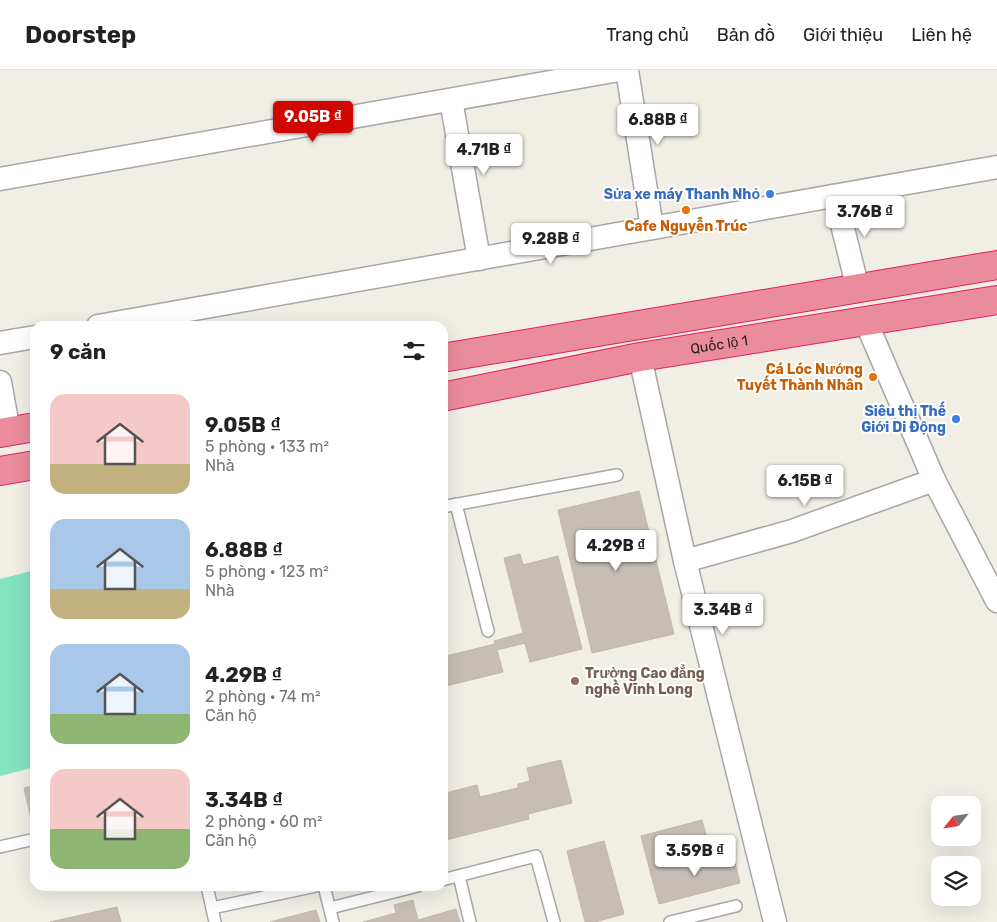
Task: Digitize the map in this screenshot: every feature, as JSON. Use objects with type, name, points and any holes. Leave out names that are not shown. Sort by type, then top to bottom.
[{"type":"highway","points":[[448,357],[997,265]]},
{"type":"highway","points":[[858,289],[866,322]]},
{"type":"highway","name":"Quốc lộ 1","points":[[448,396],[640,356],[997,300]]},
{"type":"highway","points":[[0,471],[30,465]]},
{"type":"street","points":[[0,179],[619,70]]},
{"type":"street","points":[[627,70],[652,228]]},
{"type":"street","points":[[452,100],[479,259]]},
{"type":"street","points":[[126,321],[997,167]]},
{"type":"street","points":[[835,196],[858,289]]},
{"type":"street","points":[[866,322],[934,480],[997,601]]},
{"type":"street","points":[[0,343],[30,338]]},
{"type":"street","points":[[640,356],[685,561],[775,922]]},
{"type":"street","points":[[0,382],[15,431]]},
{"type":"street","points":[[685,561],[792,532],[934,480]]},
{"type":"lane","points":[[448,506],[617,475]]},
{"type":"lane","points":[[456,504],[488,631]]},
{"type":"lane","points":[[0,847],[30,840]]},
{"type":"lane","points":[[448,879],[536,856],[554,922]]},
{"type":"lane","points":[[459,876],[470,922]]},
{"type":"lane","points":[[208,891],[215,922]]},
{"type":"lane","points":[[212,908],[292,891]]},
{"type":"lane","points":[[325,891],[333,922]]},
{"type":"lane","points":[[330,908],[398,891]]},
{"type":"lane","points":[[670,922],[736,906]]},
{"type":"green space","points":[[30,571],[30,768],[0,776],[0,579]]},
{"type":"building","points":[[639,491],[674,634],[592,653],[558,510]]},
{"type":"building","points":[[520,554],[523,565],[558,556],[582,649],[530,662],[525,643],[497,650],[503,672],[448,686],[448,656],[495,644],[494,641],[523,633],[504,558]]},
{"type":"building","points":[[561,760],[572,803],[528,814],[529,819],[448,839],[448,792],[477,785],[480,797],[518,788],[518,784],[530,781],[527,768]]},
{"type":"building","points":[[30,786],[30,814],[24,788]]},
{"type":"building","points":[[702,820],[712,856],[650,871],[641,836]]},
{"type":"building","points":[[604,841],[624,914],[595,922],[585,922],[567,851]]},
{"type":"building","points":[[732,850],[740,883],[659,904],[650,871]]},
{"type":"building","points":[[413,900],[418,920],[456,909],[460,922],[363,922],[396,913],[394,905]]},
{"type":"building","points":[[117,907],[121,922],[50,922]]},
{"type":"building","points":[[316,910],[320,922],[270,922]]},
{"type":"place","name":"Sửa xe máy Thanh Nhỏ","points":[[770,194]]},
{"type":"place","name":"Cafe Nguyễn Trúc","points":[[686,210]]},
{"type":"place","name":"Cá Lóc Nướng Tuyết Thành Nhân","points":[[873,377]]},
{"type":"place","name":"Siêu thị Thế Giới Di Động","points":[[956,419]]},
{"type":"place","name":"Trường Cao đẳng nghề Vĩnh Long","points":[[575,681]]}]
